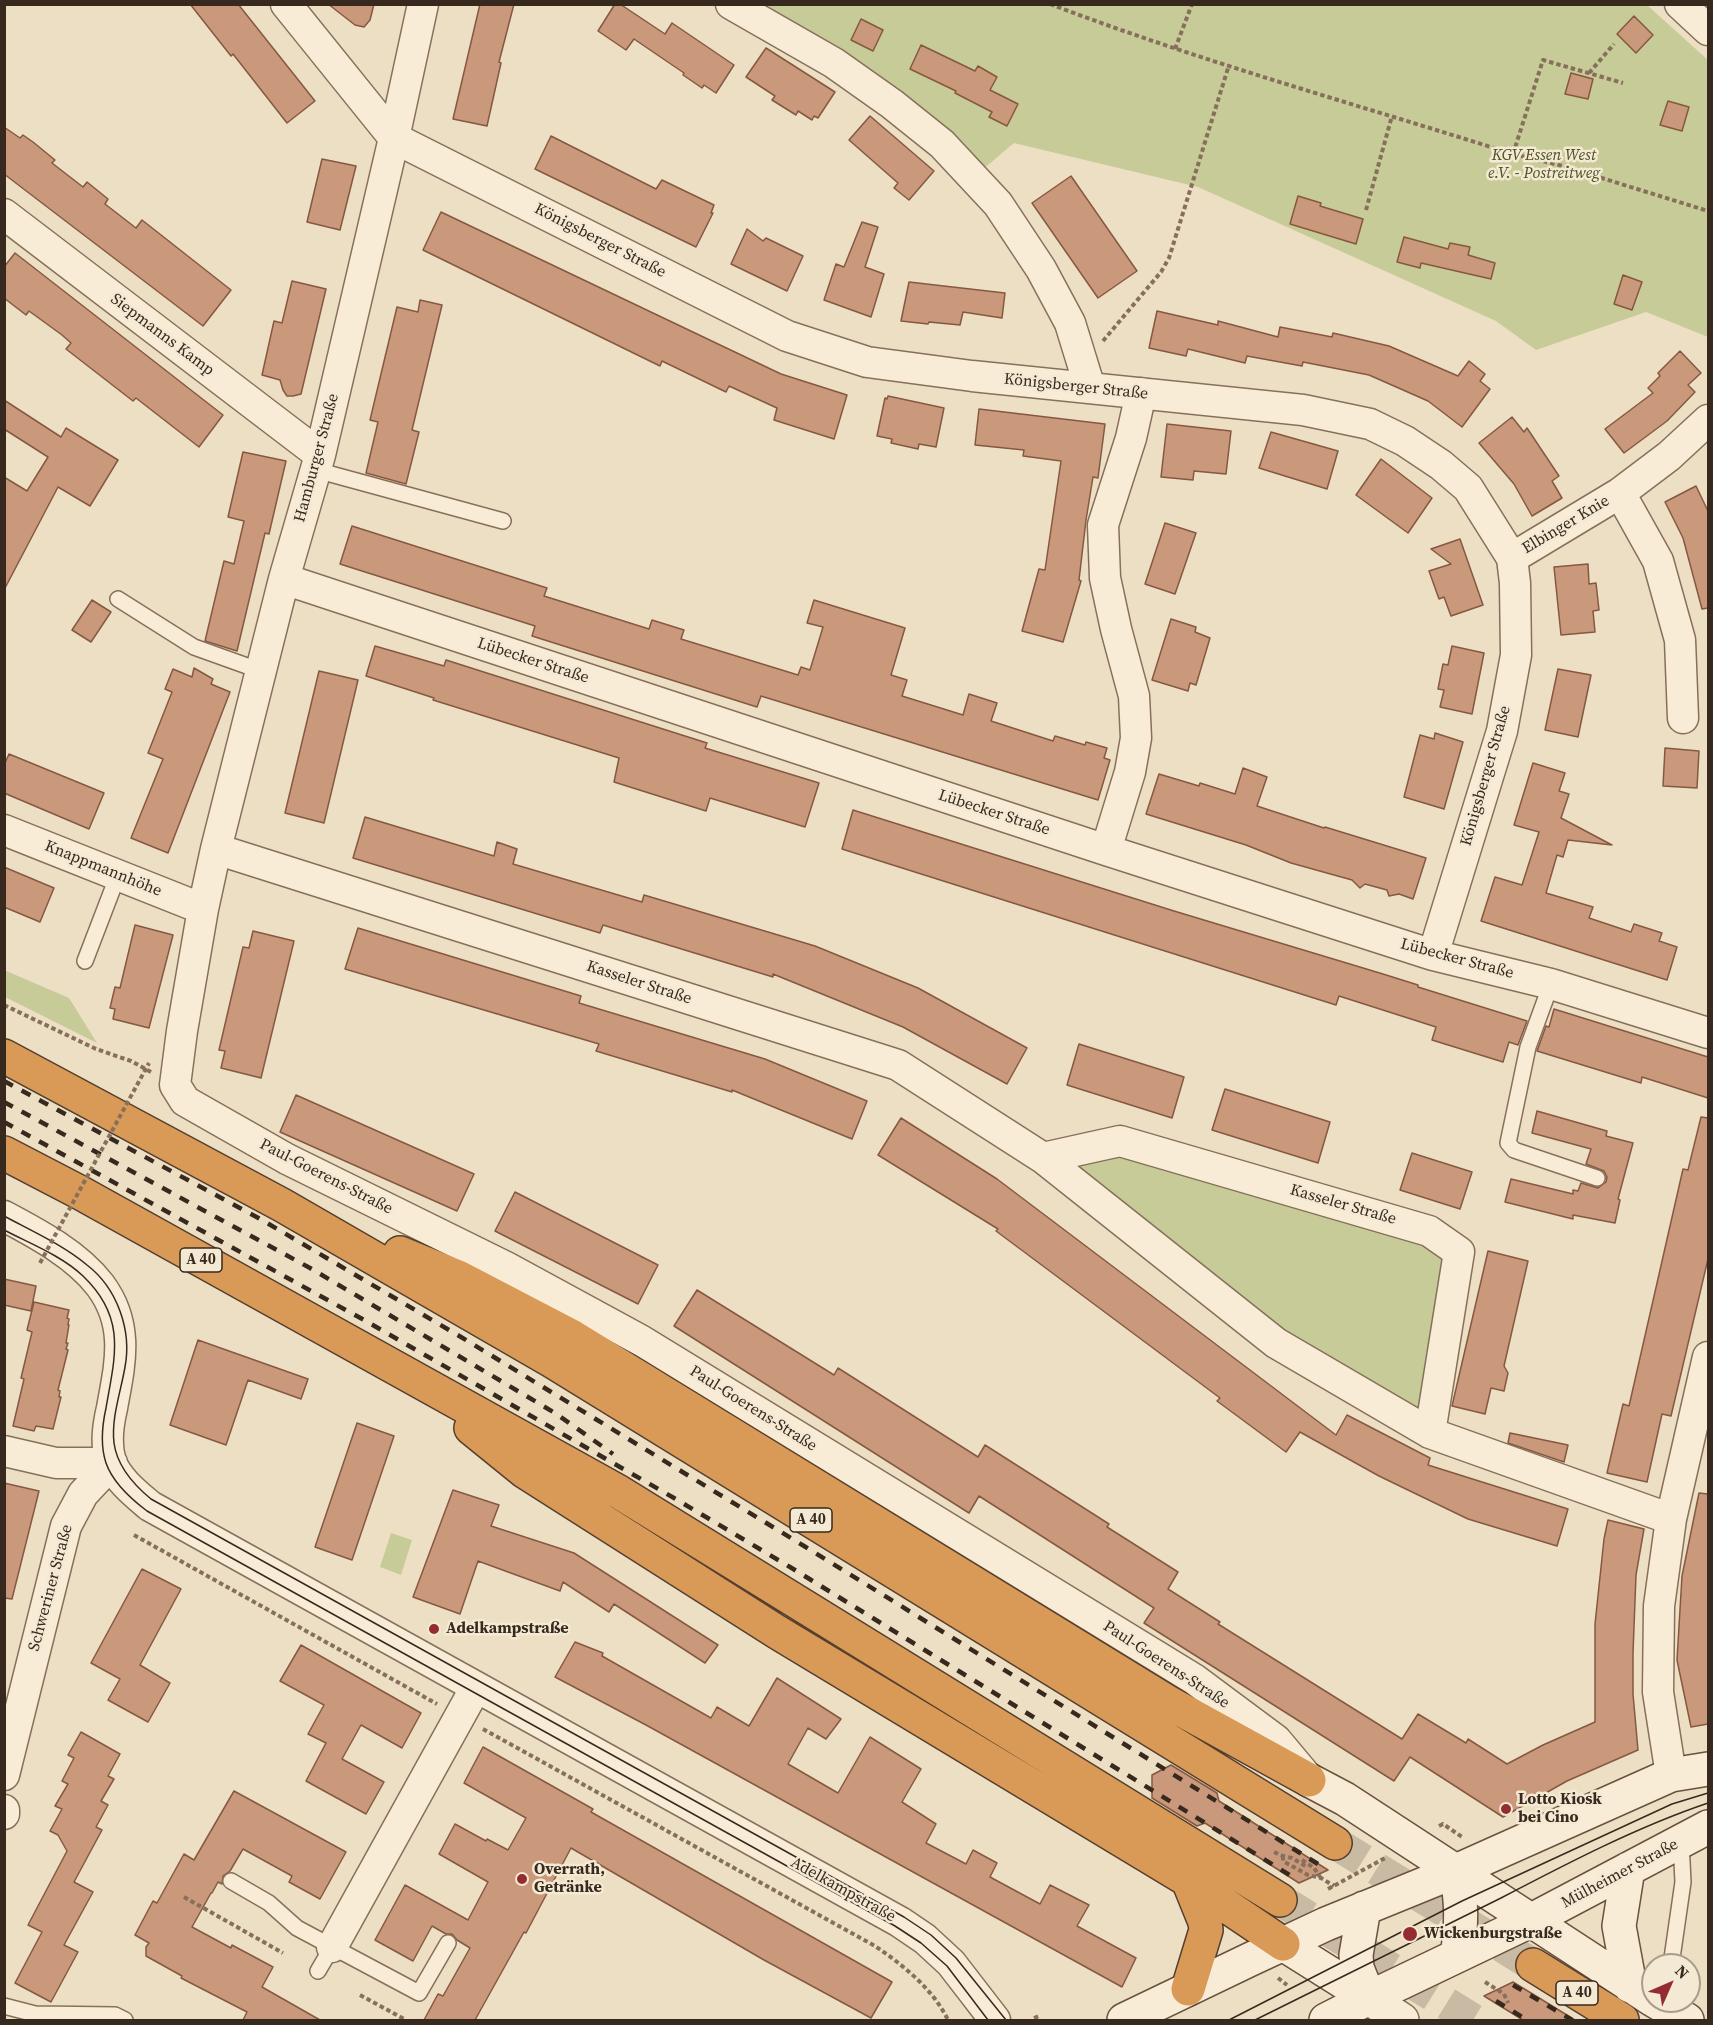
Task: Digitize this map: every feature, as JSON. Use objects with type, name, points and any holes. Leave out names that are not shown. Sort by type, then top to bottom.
[{"type":"highway","name":"A 40","points":[[4,1056],[282,1205],[552,1361],[1335,1843]]},
{"type":"highway","name":"A 40","points":[[4,1153],[79,1192],[619,1492],[1291,1888]]},
{"type":"highway","points":[[282,1205],[458,1277],[573,1337],[1171,1704],[1309,1780]]},
{"type":"highway","points":[[397,1369],[524,1471],[777,1632],[1188,1880],[1283,1944]]},
{"type":"highway","points":[[1188,1880],[1206,1929],[1188,1989]]},
{"type":"highway","name":"A 40","points":[[1533,1965],[1622,2020]]},
{"type":"main road","points":[[1124,2020],[1283,1944],[1456,1871],[1671,1775],[1708,1768]]},
{"type":"main road","name":"Paul-Goerens-Straße","points":[[1309,1780],[1345,1799],[1641,1992]]},
{"type":"main road","name":"Mülheimer Straße","points":[[1530,1921],[1695,1834]]},
{"type":"main road","points":[[1628,1869],[1619,1926],[1641,1977]]},
{"type":"main road","points":[[1456,1871],[1462,1901],[1457,1956]]},
{"type":"main road","points":[[1364,1908],[1356,1955],[1357,1968],[1369,1998]]},
{"type":"main road","points":[[1326,2020],[1530,1921]]},
{"type":"main road","points":[[1283,1944],[1402,2020]]},
{"type":"street","name":"Königsberger Straße","points":[[286,4],[394,138],[787,336],[867,362],[972,376],[1087,375],[1141,393],[1303,410],[1370,424],[1405,441],[1468,488],[1512,558],[1515,584],[1516,655],[1502,731],[1433,955]]},
{"type":"street","name":"Hamburger Straße","points":[[202,909],[284,579],[318,463],[423,4]]},
{"type":"street","points":[[731,4],[834,63],[892,104],[942,144],[998,204],[1041,269],[1070,323],[1087,375]]},
{"type":"street","points":[[1680,4],[1708,30]]},
{"type":"street","name":"Siepmanns Kamp","points":[[4,214],[318,463]]},
{"type":"street","points":[[1106,850],[1130,772],[1136,738],[1134,696],[1105,578],[1102,525],[1131,438],[1141,393]]},
{"type":"street","name":"Elbinger Knie","points":[[1512,558],[1620,493],[1669,456],[1708,420]]},
{"type":"street","name":"Elbinger Knie","points":[[1620,493],[1658,561],[1680,640],[1683,717]]},
{"type":"street","name":"Lübecker Straße","points":[[284,579],[1106,850],[1433,955],[1551,984],[1708,1033]]},
{"type":"street","name":"Knappmannhöhe","points":[[4,830],[202,909]]},
{"type":"street","name":"Kasseler Straße","points":[[216,849],[898,1065],[1043,1158],[1276,1344],[1430,1433],[1671,1518]]},
{"type":"street","points":[[175,1085],[202,909]]},
{"type":"street","name":"Paul-Goerens-Straße","points":[[175,1085],[185,1101],[287,1159],[506,1268],[642,1341],[1194,1679],[1276,1740],[1309,1780]]},
{"type":"street","name":"Kasseler Straße","points":[[1043,1158],[1120,1141],[1429,1231],[1459,1252],[1430,1433]]},
{"type":"street","points":[[4,1216],[51,1241],[100,1285],[118,1321],[121,1341],[121,1362],[108,1427],[111,1463],[56,1463],[4,1451]]},
{"type":"street","points":[[1671,1775],[1658,1681],[1659,1606],[1671,1518],[1708,1357]]},
{"type":"street","name":"Adelkampstraße","points":[[111,1463],[122,1479],[150,1506],[900,1922],[951,1963],[995,2020]]},
{"type":"street","name":"Schweriner Straße","points":[[4,1775],[66,1526],[83,1494],[111,1463]]},
{"type":"street","points":[[325,1959],[476,1687]]},
{"type":"lane","points":[[318,463],[503,521]]},
{"type":"lane","points":[[118,599],[194,647],[261,671]]},
{"type":"lane","points":[[85,961],[118,875]]},
{"type":"lane","points":[[1551,984],[1528,1047],[1508,1143],[1514,1150],[1596,1178]]},
{"type":"lane","points":[[1673,1953],[1683,1882],[1695,1834]]},
{"type":"lane","points":[[231,1881],[269,1903],[297,1928],[325,1959],[419,1992],[448,1943]]},
{"type":"lane","points":[[4,2006],[35,2014],[114,2015],[125,2020]]},
{"type":"path","points":[[1050,4],[1113,29],[1175,49],[1514,154],[1563,166],[1708,211]]},
{"type":"path","points":[[1175,49],[1192,4]]},
{"type":"path","points":[[1589,73],[1614,44]]},
{"type":"path","points":[[1514,154],[1543,60],[1623,83]]},
{"type":"path","points":[[1087,375],[1120,321],[1161,272],[1169,258],[1229,65]]},
{"type":"path","points":[[1366,210],[1392,116]]},
{"type":"path","points":[[4,1005],[96,1049],[131,1061],[175,1085]]},
{"type":"path","points":[[40,1263],[149,1063]]},
{"type":"path","points":[[134,1535],[875,1946],[919,1981],[937,2002],[948,2020]]},
{"type":"path","points":[[1274,1852],[1308,1866],[1291,1888]]},
{"type":"path","points":[[1325,1890],[1391,1855]]},
{"type":"path","points":[[1283,1856],[1284,1861],[1334,1886]]},
{"type":"path","points":[[1302,1860],[1314,1868],[1321,1878]]},
{"type":"path","points":[[184,1898],[283,1953]]},
{"type":"path","points":[[1485,1982],[1504,1994],[1509,2003]]},
{"type":"path","points":[[360,1995],[406,2020]]},
{"type":"green space","name":"KGV Essen West e.V. - Postreitweg","points":[[767,5],[1647,5],[1708,60],[1708,337],[1646,312],[1536,350],[1496,321],[1198,187],[1014,143],[982,170],[858,70]]},
{"type":"green space","points":[[4,970],[69,998],[97,1043],[5,997]]},
{"type":"green space","points":[[1118,1153],[1424,1235],[1450,1261],[1421,1412],[1280,1336],[1067,1166]]},
{"type":"green space","points":[[391,1533],[412,1540],[401,1575],[380,1567]]},
{"type":"building","points":[[190,4],[238,4],[315,101],[287,123]]},
{"type":"building","points":[[328,4],[374,4],[370,20],[364,27],[355,25]]},
{"type":"building","points":[[480,4],[514,4],[499,62],[501,63],[487,126],[453,119]]},
{"type":"building","points":[[615,4],[620,4],[665,34],[672,23],[734,65],[716,93],[704,85],[702,88],[634,39],[626,50],[598,31]]},
{"type":"building","points":[[1634,16],[1653,35],[1636,53],[1617,34]]},
{"type":"building","points":[[861,19],[883,30],[873,51],[851,40]]},
{"type":"building","points":[[921,45],[975,71],[978,66],[997,77],[990,90],[1018,104],[1007,126],[989,117],[992,112],[955,93],[956,91],[910,69]]},
{"type":"building","points":[[766,48],[835,92],[818,118],[814,116],[812,120],[798,111],[796,115],[772,100],[775,96],[746,77]]},
{"type":"building","points":[[1571,73],[1593,79],[1588,99],[1565,94]]},
{"type":"building","points":[[1668,101],[1689,107],[1682,131],[1660,125]]},
{"type":"building","points":[[870,116],[934,171],[909,200],[894,188],[898,183],[849,140]]},
{"type":"building","points":[[4,127],[20,138],[23,135],[33,142],[55,160],[52,163],[83,187],[87,182],[108,199],[105,204],[136,228],[142,220],[231,290],[203,326],[4,174]]},
{"type":"building","points":[[551,136],[656,189],[662,180],[714,205],[711,213],[713,213],[696,247],[535,169]]},
{"type":"building","points":[[322,159],[356,166],[340,230],[307,222]]},
{"type":"building","points":[[1071,176],[1137,271],[1098,298],[1032,203]]},
{"type":"building","points":[[1298,196],[1321,203],[1320,206],[1363,219],[1356,244],[1290,224]]},
{"type":"building","points":[[441,212],[781,374],[847,395],[834,439],[774,420],[777,408],[729,386],[726,392],[662,361],[660,366],[423,250]]},
{"type":"building","points":[[862,222],[878,227],[865,267],[884,274],[871,317],[824,300],[836,264],[844,267]]},
{"type":"building","points":[[747,229],[763,241],[766,238],[803,256],[787,291],[731,264]]},
{"type":"building","points":[[1404,237],[1448,249],[1450,243],[1470,247],[1468,255],[1495,263],[1491,279],[1421,263],[1420,268],[1397,262]]},
{"type":"building","points":[[15,253],[223,415],[199,447],[136,398],[133,401],[66,349],[71,343],[62,335],[29,311],[26,315],[4,298],[4,267]]},
{"type":"building","points":[[1623,275],[1642,282],[1632,310],[1614,304]]},
{"type":"building","points":[[292,281],[326,289],[301,394],[287,396],[280,380],[262,375],[274,321],[282,323]]},
{"type":"building","points":[[909,282],[1005,293],[1002,318],[963,312],[960,325],[901,321]]},
{"type":"building","points":[[420,300],[442,305],[412,430],[419,432],[406,484],[366,473],[378,422],[370,420],[397,307],[418,312]]},
{"type":"building","points":[[1157,311],[1218,325],[1218,321],[1278,337],[1280,327],[1332,337],[1333,333],[1389,346],[1458,376],[1469,361],[1485,374],[1480,381],[1490,389],[1462,427],[1428,401],[1369,375],[1303,362],[1302,366],[1247,356],[1245,363],[1188,349],[1186,356],[1149,348]]},
{"type":"building","points":[[1680,351],[1701,373],[1688,385],[1695,392],[1667,421],[1624,453],[1605,429],[1653,393],[1648,388],[1660,376],[1658,373]]},
{"type":"building","points":[[888,396],[944,408],[936,447],[919,444],[918,449],[891,443],[892,439],[877,436],[885,398],[887,399]]},
{"type":"building","points":[[4,400],[61,437],[66,428],[118,460],[90,506],[58,487],[4,590],[4,477],[27,491],[48,457],[4,429]]},
{"type":"building","points":[[979,409],[1105,424],[1098,478],[1093,477],[1086,520],[1079,580],[1081,581],[1063,642],[1022,631],[1039,569],[1045,570],[1061,461],[1023,456],[1024,450],[975,445]]},
{"type":"building","points":[[1512,417],[1524,432],[1527,428],[1559,476],[1552,481],[1562,498],[1532,516],[1514,484],[1479,443]]},
{"type":"building","points":[[1167,424],[1231,431],[1226,474],[1194,471],[1193,480],[1161,477]]},
{"type":"building","points":[[1271,432],[1338,451],[1327,489],[1259,468]]},
{"type":"building","points":[[243,452],[286,461],[269,534],[265,533],[237,651],[205,641],[224,561],[234,564],[244,521],[228,517]]},
{"type":"building","points":[[1381,459],[1432,498],[1408,533],[1356,495]]},
{"type":"building","points":[[1696,486],[1708,511],[1708,608],[1702,609],[1683,538],[1665,502]]},
{"type":"building","points":[[1165,523],[1196,533],[1175,594],[1145,584]]},
{"type":"building","points":[[352,526],[547,588],[544,596],[649,629],[652,620],[684,630],[681,639],[798,675],[801,667],[810,670],[823,627],[807,623],[814,600],[905,628],[891,675],[907,680],[902,696],[963,715],[969,694],[997,703],[991,721],[1053,741],[1055,736],[1085,745],[1086,742],[1107,748],[1104,758],[1110,760],[1098,800],[761,696],[757,707],[532,636],[535,626],[340,564]]},
{"type":"building","points":[[1460,539],[1483,605],[1451,616],[1444,597],[1439,599],[1429,571],[1451,564],[1431,549]]},
{"type":"building","points":[[1588,564],[1589,584],[1596,583],[1599,610],[1593,611],[1595,632],[1561,635],[1554,567]]},
{"type":"building","points":[[92,600],[111,612],[91,642],[72,630]]},
{"type":"building","points":[[1171,619],[1196,627],[1195,632],[1210,638],[1196,685],[1190,683],[1188,691],[1152,680]]},
{"type":"building","points":[[375,646],[444,666],[446,660],[707,743],[705,748],[819,783],[805,827],[710,798],[706,811],[614,782],[619,758],[433,700],[434,698],[366,676]]},
{"type":"building","points":[[1452,646],[1484,653],[1472,714],[1440,707],[1444,690],[1438,689],[1443,664],[1448,665]]},
{"type":"building","points":[[194,668],[213,679],[211,684],[230,692],[168,853],[131,838],[163,759],[148,753],[172,692],[165,689],[173,669],[192,677]]},
{"type":"building","points":[[1558,669],[1591,675],[1578,737],[1545,730]]},
{"type":"building","points":[[319,671],[358,680],[324,823],[285,813]]},
{"type":"building","points":[[1435,733],[1463,742],[1444,809],[1404,797],[1420,735],[1434,739]]},
{"type":"building","points":[[1665,748],[1699,751],[1697,788],[1663,786]]},
{"type":"building","points":[[9,754],[104,793],[89,829],[4,793],[4,765]]},
{"type":"building","points":[[1533,763],[1565,773],[1559,791],[1569,794],[1561,818],[1612,845],[1568,840],[1563,857],[1557,855],[1546,893],[1593,907],[1589,918],[1631,932],[1634,924],[1662,933],[1659,941],[1677,947],[1667,980],[1481,921],[1495,877],[1522,885],[1539,832],[1514,825]]},
{"type":"building","points":[[1243,768],[1267,777],[1257,806],[1426,858],[1413,899],[1399,894],[1389,896],[1387,890],[1365,884],[1360,888],[1352,880],[1291,863],[1246,845],[1146,814],[1159,774],[1235,794]]},
{"type":"building","points":[[853,810],[1383,974],[1527,1021],[1518,1045],[1509,1042],[1503,1062],[1432,1040],[1436,1027],[1339,996],[1336,1005],[842,849]]},
{"type":"building","points":[[365,817],[494,856],[497,842],[517,849],[513,864],[642,902],[644,895],[815,946],[918,988],[1027,1048],[1007,1084],[903,1027],[773,974],[773,977],[603,925],[600,933],[353,858]]},
{"type":"building","points":[[4,867],[54,888],[40,922],[4,907]]},
{"type":"building","points":[[135,925],[173,935],[149,1028],[113,1019],[115,1009],[110,1008],[115,987],[120,988]]},
{"type":"building","points":[[358,928],[581,996],[579,1003],[765,1059],[867,1101],[852,1139],[732,1090],[732,1092],[596,1051],[599,1044],[345,969]]},
{"type":"building","points":[[253,931],[294,941],[261,1078],[221,1068],[225,1051],[219,1050],[243,947],[249,948]]},
{"type":"building","points":[[1554,1009],[1708,1057],[1708,1098],[1642,1077],[1641,1083],[1537,1051],[1546,1026],[1549,1027]]},
{"type":"building","points":[[1079,1044],[1184,1077],[1172,1118],[1067,1085]]},
{"type":"building","points":[[1225,1089],[1330,1122],[1318,1163],[1212,1130]]},
{"type":"building","points":[[296,1095],[474,1174],[457,1211],[280,1132]]},
{"type":"building","points":[[1537,1111],[1607,1131],[1606,1136],[1633,1143],[1618,1199],[1620,1200],[1615,1223],[1573,1215],[1573,1219],[1505,1202],[1511,1179],[1573,1194],[1573,1190],[1578,1191],[1581,1183],[1598,1188],[1606,1182],[1607,1177],[1604,1171],[1586,1164],[1591,1149],[1532,1133]]},
{"type":"building","points":[[1701,1117],[1708,1118],[1708,1259],[1671,1416],[1662,1414],[1647,1482],[1607,1473],[1623,1404],[1629,1406],[1683,1169],[1688,1170]]},
{"type":"building","points":[[901,1118],[997,1179],[1336,1435],[1347,1415],[1430,1458],[1428,1465],[1568,1509],[1557,1546],[1468,1519],[1379,1476],[1300,1432],[1286,1452],[1217,1401],[1220,1398],[996,1231],[998,1229],[878,1155]]},
{"type":"building","points":[[1412,1153],[1472,1172],[1460,1209],[1400,1190]]},
{"type":"building","points":[[515,1192],[658,1265],[638,1304],[495,1231]]},
{"type":"building","points":[[1488,1251],[1528,1261],[1504,1366],[1508,1373],[1504,1391],[1491,1388],[1485,1414],[1452,1406]]},
{"type":"building","points":[[4,1279],[36,1286],[31,1311],[4,1305]]},
{"type":"building","points":[[697,1290],[834,1375],[838,1368],[978,1457],[985,1445],[1109,1524],[1107,1527],[1178,1572],[1168,1589],[1220,1622],[1218,1624],[1402,1739],[1418,1714],[1466,1743],[1468,1739],[1507,1764],[1595,1722],[1595,1624],[1608,1520],[1644,1529],[1636,1575],[1633,1653],[1633,1694],[1638,1750],[1567,1781],[1503,1817],[1410,1757],[1394,1781],[1144,1623],[1154,1608],[979,1496],[969,1513],[674,1326]]},
{"type":"building","points":[[34,1302],[69,1310],[67,1318],[69,1325],[66,1343],[68,1343],[66,1349],[68,1350],[58,1390],[60,1391],[59,1397],[61,1397],[53,1429],[36,1426],[34,1431],[13,1426],[32,1332],[27,1330]]},
{"type":"building","points":[[198,1340],[308,1379],[301,1399],[248,1380],[226,1445],[170,1425]]},
{"type":"building","points":[[357,1423],[394,1436],[352,1560],[315,1547]]},
{"type":"building","points":[[1510,1433],[1568,1445],[1564,1462],[1508,1443]]},
{"type":"building","points":[[4,1483],[39,1491],[12,1599],[4,1598]]},
{"type":"building","points":[[453,1490],[499,1505],[491,1526],[574,1553],[718,1645],[705,1663],[614,1604],[609,1612],[563,1582],[560,1591],[478,1561],[460,1614],[413,1597]]},
{"type":"building","points":[[1699,1493],[1708,1494],[1708,1724],[1691,1727],[1677,1660],[1682,1576]]},
{"type":"building","points":[[142,1569],[181,1589],[140,1665],[170,1683],[148,1722],[108,1700],[120,1679],[91,1663]]},
{"type":"building","points":[[575,1642],[603,1653],[602,1656],[711,1718],[717,1707],[749,1726],[777,1678],[841,1719],[826,1739],[808,1728],[788,1764],[838,1793],[870,1737],[921,1769],[902,1802],[936,1824],[926,1843],[966,1864],[973,1850],[997,1863],[990,1877],[1040,1904],[1050,1885],[1089,1905],[1077,1926],[1136,1958],[1122,1987],[555,1677]]},
{"type":"building","points":[[301,1645],[421,1713],[402,1748],[361,1725],[342,1759],[384,1782],[366,1814],[306,1781],[326,1743],[308,1734],[324,1705],[280,1681]]},
{"type":"building","points":[[81,1732],[120,1754],[108,1776],[114,1779],[101,1801],[108,1805],[96,1827],[102,1830],[74,1882],[93,1892],[64,1945],[78,1952],[51,2002],[15,1983],[42,1932],[28,1925],[67,1851],[58,1835],[50,1831],[62,1809],[55,1806],[68,1784],[62,1781],[74,1758],[68,1755]]},
{"type":"building","points":[[483,1747],[593,1809],[591,1812],[892,1982],[871,2018],[764,1960],[571,1848],[526,1933],[524,1932],[475,2020],[424,2020],[438,1994],[443,1996],[470,1948],[452,1934],[446,1934],[432,1926],[413,1961],[375,1940],[405,1885],[468,1920],[488,1882],[439,1854],[455,1824],[508,1850],[526,1818],[464,1783]]},
{"type":"building","points":[[1171,1765],[1217,1793],[1219,1801],[1328,1870],[1299,1883],[1205,1823],[1197,1826],[1152,1798],[1152,1775]]},
{"type":"building","points":[[234,1791],[346,1852],[320,1899],[289,1882],[292,1876],[243,1849],[230,1871],[223,1876],[222,1884],[218,1882],[192,1927],[273,1967],[262,1987],[320,2020],[243,2020],[247,2012],[181,1978],[182,1976],[146,1956],[146,1947],[149,1943],[135,1935],[153,1901],[157,1903],[184,1854],[194,1860]]},
{"type":"building","points":[[1513,1982],[1575,2020],[1523,2020],[1484,1996]]},
{"type":"tunnel","points":[[1335,1843],[1533,1965]]},
{"type":"tunnel","points":[[1280,1900],[1473,2020]]},
{"type":"tram line","points":[[4,1216],[78,1258],[98,1274],[114,1298],[124,1325],[127,1353],[115,1414],[114,1443],[127,1474],[151,1499],[904,1917],[931,1935],[956,1958],[1006,2020]]},
{"type":"tram line","points":[[4,1230],[66,1262],[83,1276],[106,1307],[112,1323],[114,1354],[103,1422],[103,1449],[106,1463],[113,1477],[123,1490],[147,1511],[895,1926],[921,1943],[947,1966],[988,2020]]},
{"type":"tram line","points":[[1229,2020],[1462,1901],[1672,1804],[1708,1793]]},
{"type":"tram line","points":[[1255,2020],[1603,1846],[1708,1803]]},
{"type":"railway","points":[[4,1081],[262,1220],[461,1337],[1318,1864]]},
{"type":"railway","points":[[4,1102],[310,1268],[555,1413],[613,1454]]},
{"type":"railway","points":[[4,1122],[364,1320],[674,1498],[1296,1879]]},
{"type":"railway","points":[[1513,1985],[1572,2020]]},
{"type":"railway","points":[[1496,2001],[1527,2020]]},
{"type":"place","name":"Adelkampstraße","points":[[434,1629]]},
{"type":"place","name":"Lotto Kiosk bei Cino","points":[[1506,1809]]},
{"type":"place","name":"Overrath, Getränke","points":[[522,1879]]},
{"type":"place","name":"Wickenburgstraße","points":[[1410,1934]]}]
